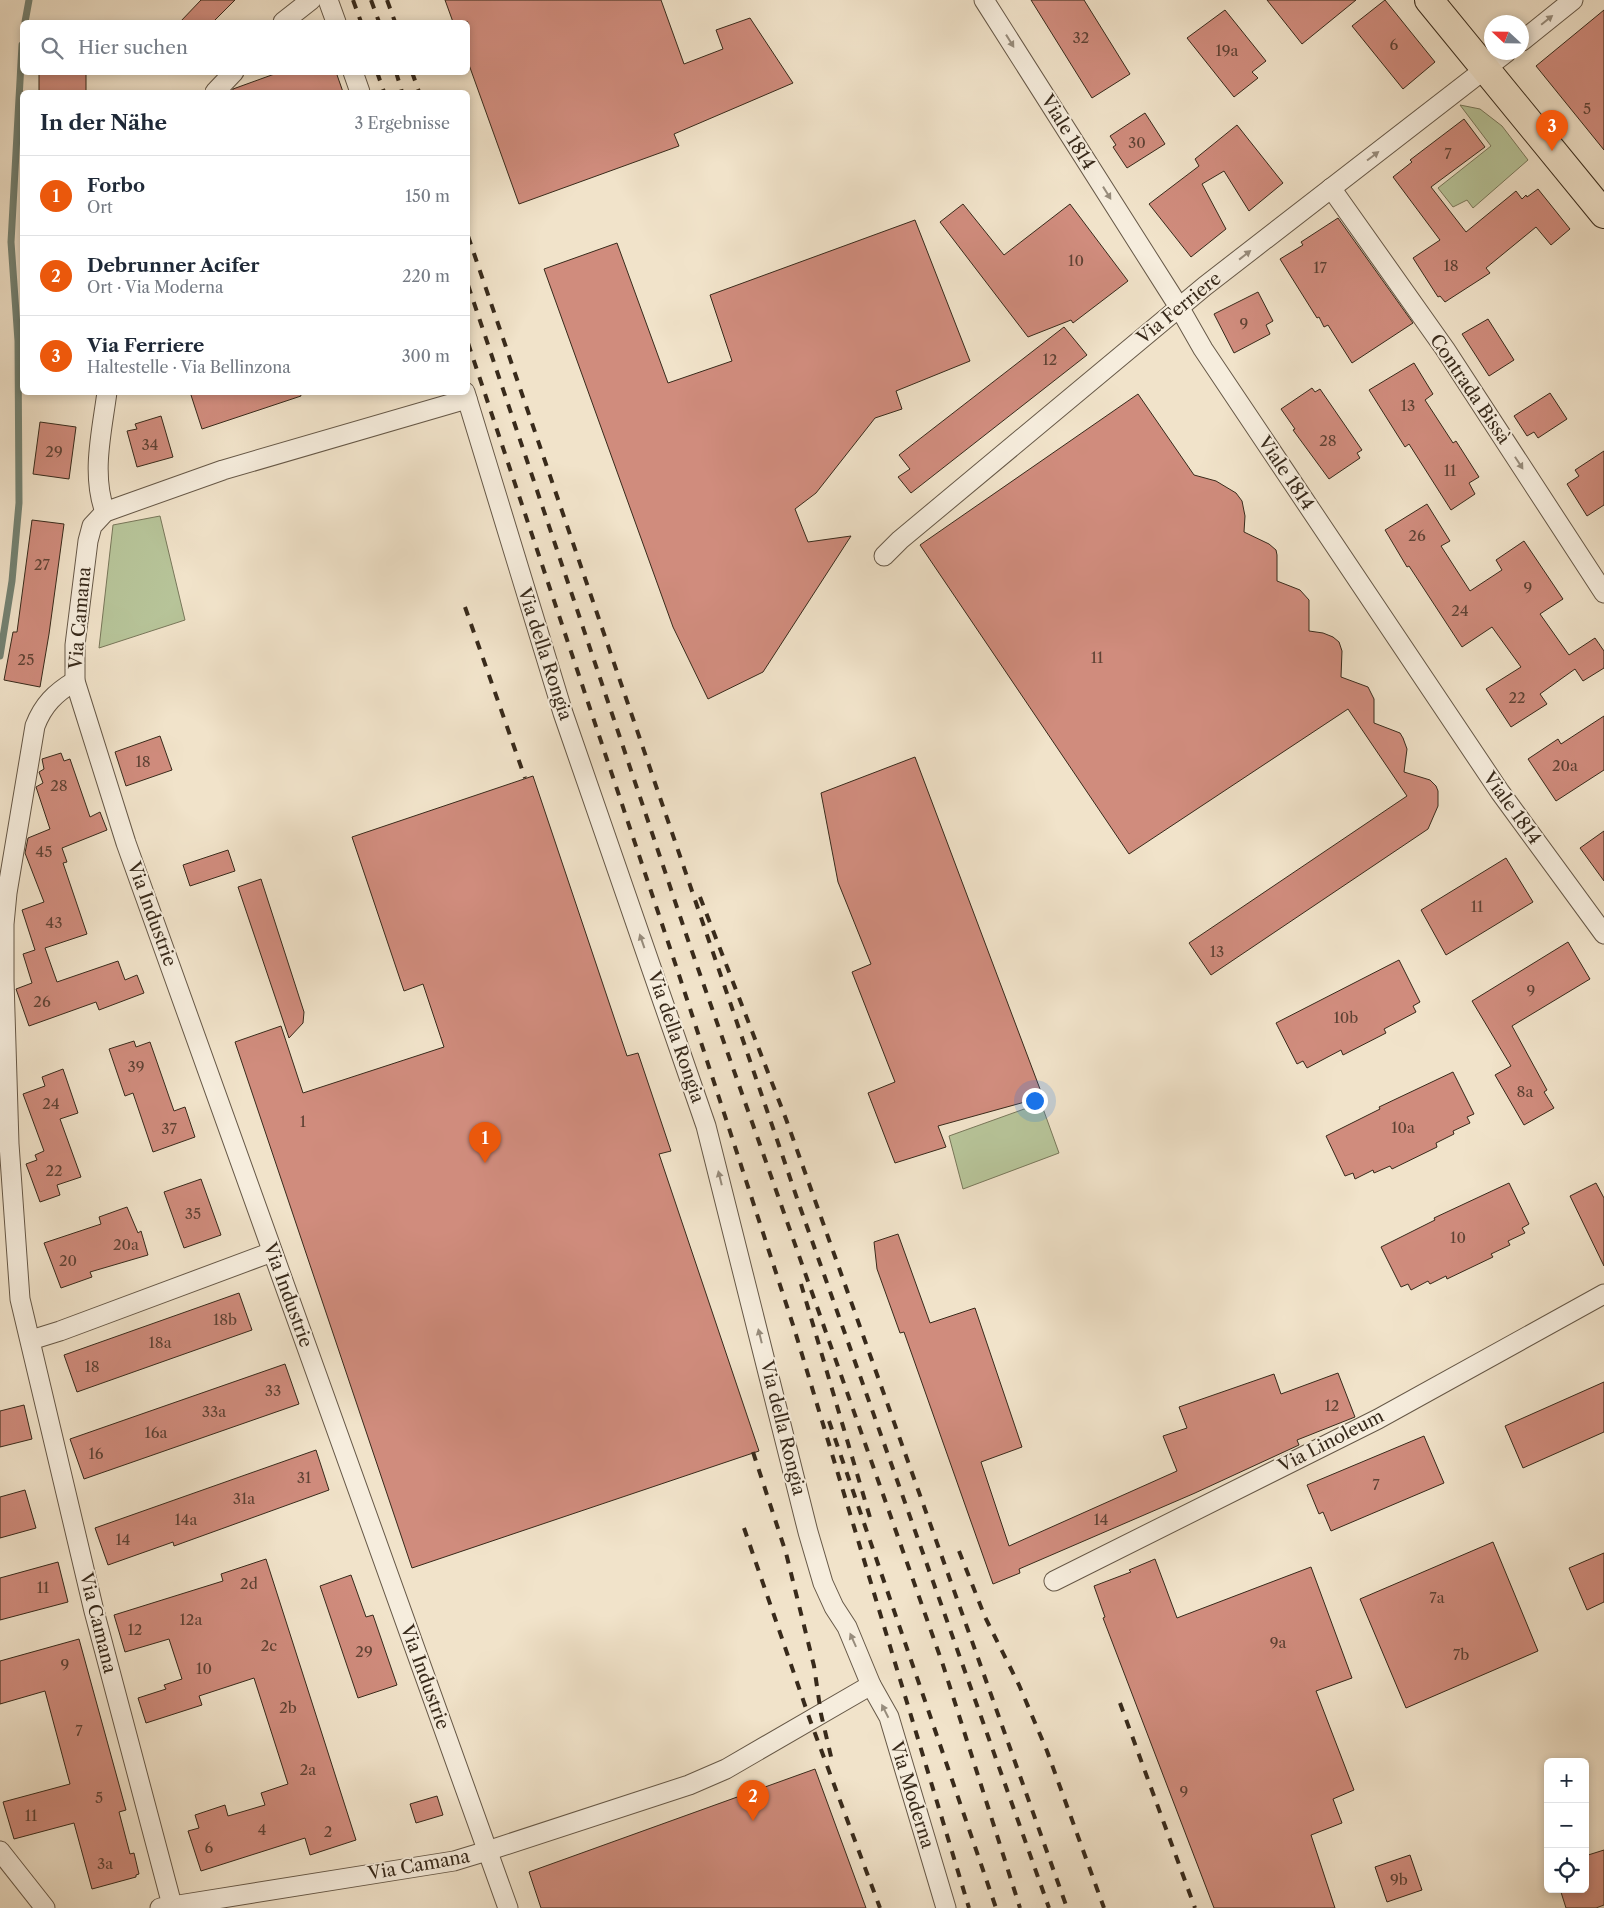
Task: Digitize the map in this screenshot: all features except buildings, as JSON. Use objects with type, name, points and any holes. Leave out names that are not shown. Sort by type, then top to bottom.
[{"type":"main road","points":[[1429,0],[1604,214]]},
{"type":"street","points":[[286,20],[311,0]]},
{"type":"street","points":[[328,0],[335,20]]},
{"type":"street","name":"Viale 1814","points":[[984,0],[1179,307],[1203,349],[1500,792],[1604,934]]},
{"type":"street","points":[[1529,35],[1573,0]]},
{"type":"street","name":"Via Ferriere","points":[[884,556],[900,540],[1179,307],[1330,188],[1498,60]]},
{"type":"street","points":[[217,90],[231,75]]},
{"type":"street","points":[[354,75],[359,90]]},
{"type":"street","name":"Contrada Bissà","points":[[1330,188],[1445,349],[1604,593]]},
{"type":"street","points":[[108,395],[98,472],[101,502],[105,512],[223,470],[466,396]]},
{"type":"street","name":"Via della Rongia","points":[[466,396],[515,560],[564,713],[706,1126],[808,1532],[823,1583],[846,1627],[871,1685]]},
{"type":"street","name":"Via Camana","points":[[105,512],[92,526],[88,540],[75,645],[74,681],[49,700],[39,715],[35,726],[7,893],[4,924],[4,980],[9,1144],[20,1299],[166,1906],[454,1861],[487,1851],[689,1785],[726,1770],[871,1685]]},
{"type":"street","name":"Via Industrie","points":[[74,681],[126,843],[508,1908]]},
{"type":"street","points":[[31,1340],[272,1252]]},
{"type":"street","name":"Via Linoleum","points":[[1054,1581],[1378,1418],[1604,1294]]},
{"type":"street","name":"Via Moderna","points":[[871,1685],[889,1717],[946,1908]]},
{"type":"street","points":[[0,1850],[45,1908]]},
{"type":"green space","points":[[1460,105],[1480,109],[1502,126],[1528,160],[1473,208],[1467,200],[1453,207],[1438,188],[1491,146]]},
{"type":"green space","points":[[160,516],[185,620],[99,648],[113,525]]},
{"type":"green space","points":[[1041,1103],[1059,1153],[963,1189],[949,1136]]},
{"type":"waterway","points":[[25,20],[29,0]]},
{"type":"waterway","points":[[0,656],[12,581],[19,503],[18,341],[11,242],[20,75]]},
{"type":"railway","points":[[353,0],[360,20]]},
{"type":"railway","points":[[371,0],[378,20]]},
{"type":"railway","points":[[387,0],[394,20]]},
{"type":"railway","points":[[378,75],[383,90]]},
{"type":"railway","points":[[397,75],[401,90]]},
{"type":"railway","points":[[413,75],[418,90]]},
{"type":"railway","points":[[470,242],[800,1207],[1049,1908]]},
{"type":"railway","points":[[470,291],[689,943],[943,1665],[1020,1908]]},
{"type":"railway","points":[[470,349],[682,984],[794,1328],[969,1908]]},
{"type":"railway","points":[[465,607],[525,778]]},
{"type":"railway","points":[[700,897],[786,1119],[1067,1908]]},
{"type":"railway","points":[[801,1284],[871,1521]]},
{"type":"railway","points":[[829,1421],[996,1908]]},
{"type":"railway","points":[[753,1452],[786,1553],[814,1666],[821,1714],[833,1765]]},
{"type":"railway","points":[[744,1528],[810,1720],[880,1908]]},
{"type":"railway","points":[[959,1551],[985,1617],[1019,1685],[1047,1751],[1104,1908]]},
{"type":"railway","points":[[1120,1703],[1195,1908]]},
{"type":"place","name":"Via Ferriere","points":[[1552,151]]},
{"type":"place","name":"Forbo","points":[[485,1163]]},
{"type":"place","name":"Debrunner Acifer","points":[[753,1821]]}]
